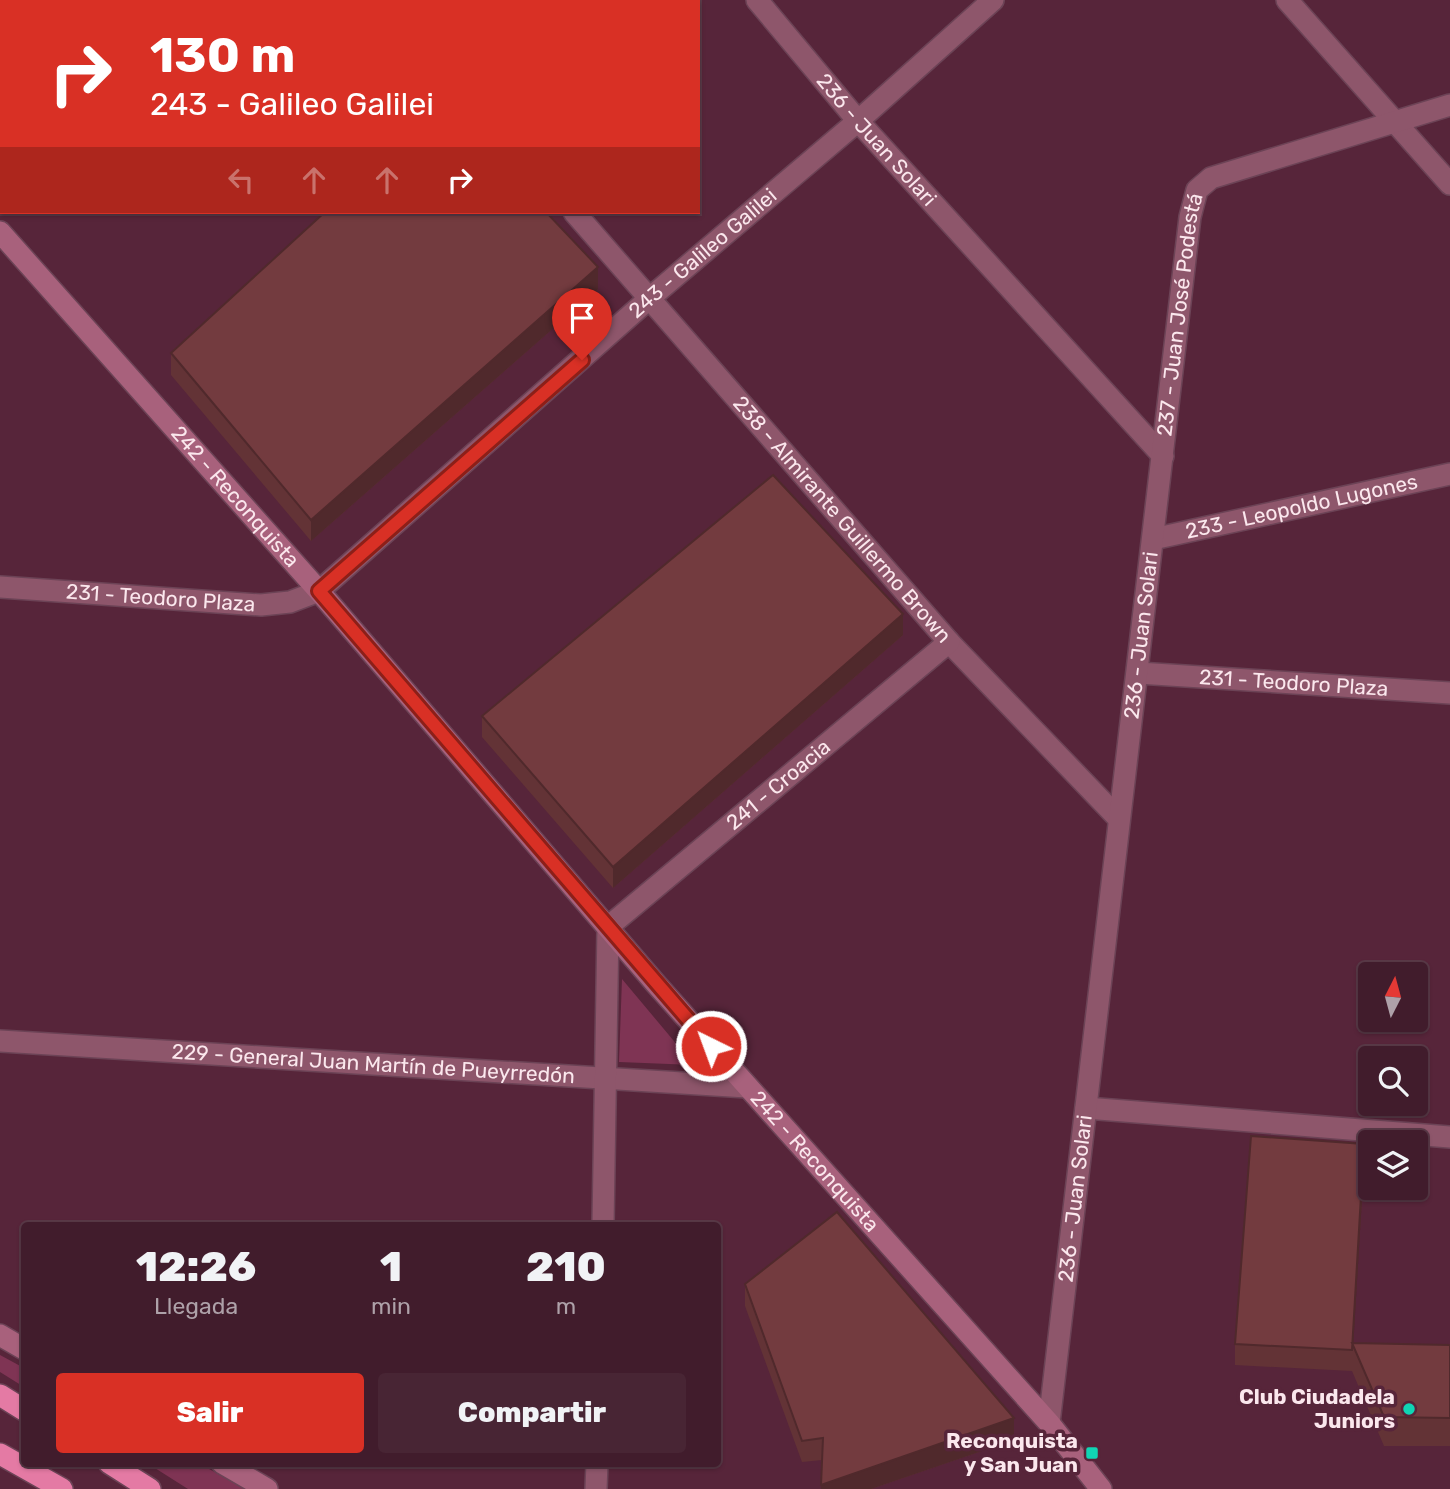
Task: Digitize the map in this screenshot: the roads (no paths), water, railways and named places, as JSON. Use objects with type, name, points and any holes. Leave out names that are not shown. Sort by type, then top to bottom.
[{"type":"highway","points":[[0,1395],[21,1408]]},
{"type":"highway","points":[[0,1454],[21,1466]]},
{"type":"highway","points":[[23,1467],[62,1489]]},
{"type":"highway","points":[[115,1467],[150,1489]]},
{"type":"street","name":"236 - Juan Solari","points":[[757,0],[858,121],[1163,456],[1049,1423]]},
{"type":"street","name":"243 - Galileo Galilei","points":[[319,591],[651,297],[858,121],[993,0]]},
{"type":"street","points":[[1287,0],[1450,184]]},
{"type":"street","name":"237 - Juan José Podestá","points":[[1163,456],[1190,217],[1198,190],[1212,178],[1450,106]]},
{"type":"street","name":"238 - Almirante Guillermo Brown","points":[[576,214],[651,297],[949,642],[1119,819]]},
{"type":"street","name":"242 - Reconquista","points":[[0,232],[319,591],[747,1087],[1049,1423],[1101,1489]]},
{"type":"street","name":"233 - Leopoldo Lugones","points":[[1153,539],[1450,474]]},
{"type":"street","name":"231 - Teodoro Plaza","points":[[0,587],[261,605],[290,602],[319,591]]},
{"type":"street","name":"241 - Croacia","points":[[608,928],[949,642]]},
{"type":"street","name":"231 - Teodoro Plaza","points":[[1139,673],[1450,693]]},
{"type":"street","points":[[603,1222],[608,928]]},
{"type":"street","name":"229 - General Juan Martín de Pueyrredón","points":[[0,1041],[747,1087]]},
{"type":"street","points":[[1086,1108],[1450,1137]]},
{"type":"street","points":[[0,1335],[21,1347]]},
{"type":"street","points":[[229,1467],[267,1489]]},
{"type":"street","points":[[596,1489],[597,1467]]},
{"type":"place","name":"Club Ciudadela Juniors","points":[[1409,1409]]},
{"type":"place","name":"Reconquista y San Juan","points":[[1092,1453]]}]
